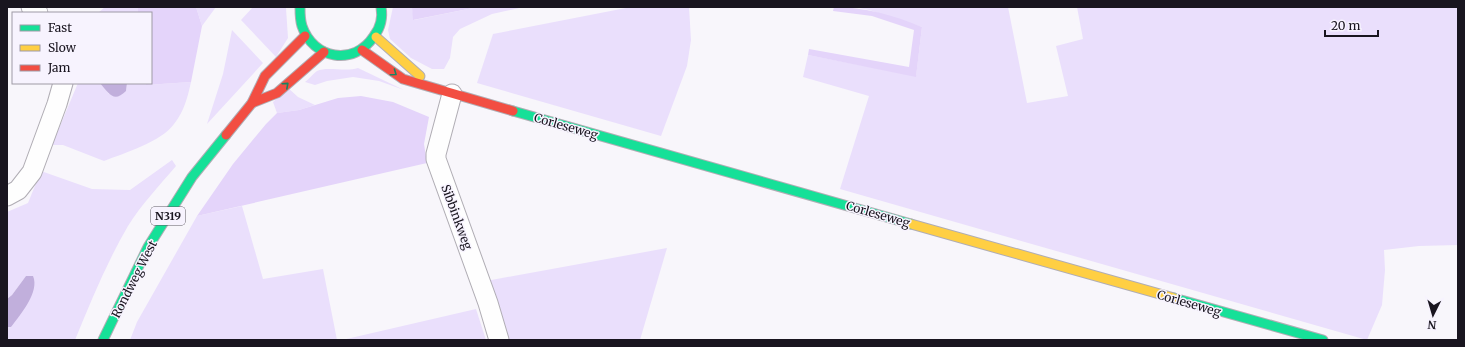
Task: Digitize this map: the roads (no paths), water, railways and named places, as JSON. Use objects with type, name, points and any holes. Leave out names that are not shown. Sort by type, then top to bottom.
[{"type":"main road","points":[[300,7],[299,17],[305,36],[313,46],[336,56],[349,55],[362,50],[370,44],[376,37],[381,25],[381,7]]},
{"type":"main road","name":"Rondweg West","points":[[103,340],[148,247],[192,176],[252,103],[265,76],[305,36]]},
{"type":"main road","name":"Corleseweg","points":[[376,37],[433,87]]},
{"type":"main road","name":"Corleseweg","points":[[362,50],[403,79],[452,94],[1323,340]]},
{"type":"main road","name":"Rondweg West","points":[[252,103],[277,93],[324,52]]},
{"type":"street","points":[[7,196],[18,190],[32,172],[63,84]]},
{"type":"street","name":"Sibbinkweg","points":[[452,94],[446,112],[436,159],[488,304],[499,340]]}]
